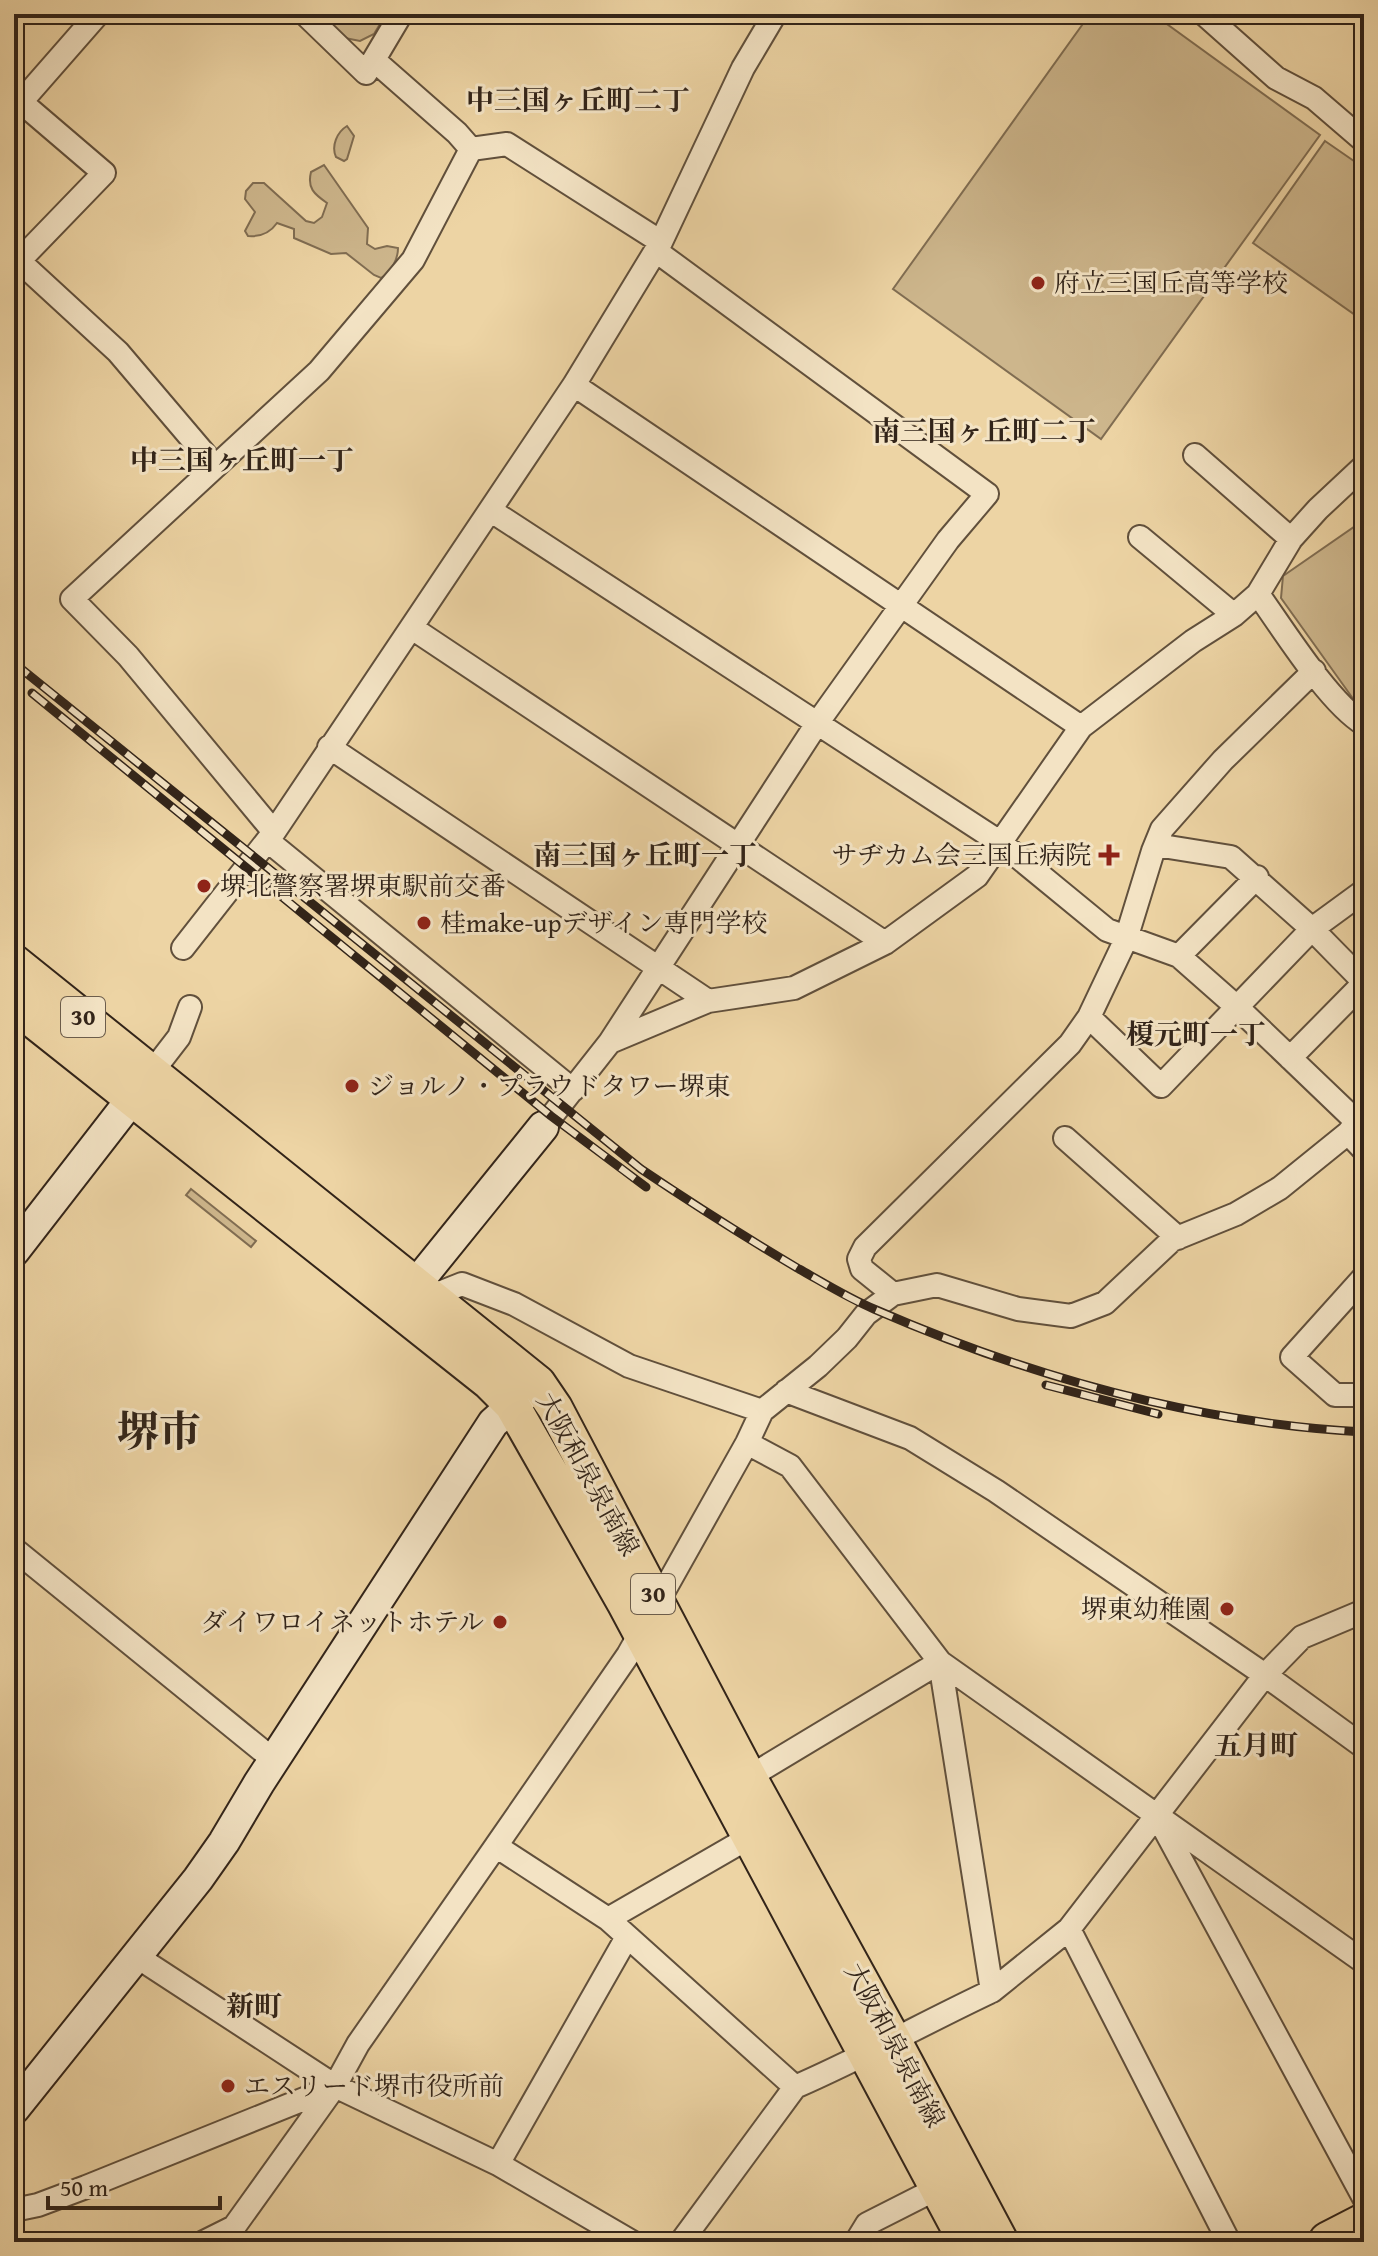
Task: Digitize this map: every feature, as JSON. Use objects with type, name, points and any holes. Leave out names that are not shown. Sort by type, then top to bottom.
[{"type":"highway","points":[[1329,2242],[1364,2224]]},
{"type":"main road","name":"大阪和泉泉南線","points":[[14,962],[538,1383],[555,1408],[749,1777],[879,2046],[938,2188],[966,2242]]},
{"type":"main road","name":"大阪和泉泉南線","points":[[14,1005],[489,1382],[512,1405],[750,1837],[1001,2242]]},
{"type":"street","points":[[98,14],[17,107],[104,173],[19,261],[118,352],[214,465]]},
{"type":"street","points":[[305,14],[366,73],[401,14]]},
{"type":"street","points":[[183,948],[271,836],[574,385],[658,247],[743,68],[775,14]]},
{"type":"street","points":[[1220,19],[1276,78],[1314,98],[1364,141]]},
{"type":"street","points":[[375,61],[471,149]]},
{"type":"street","points":[[424,1290],[543,1127],[610,1042],[818,722],[948,540],[987,494],[658,247],[507,144],[471,149]]},
{"type":"street","points":[[471,149],[413,260],[319,371],[72,599],[128,656],[271,836],[573,1090]]},
{"type":"street","points":[[574,385],[1081,727]]},
{"type":"street","points":[[1195,455],[1291,539]]},
{"type":"street","points":[[610,1042],[708,1001],[794,988],[885,943],[977,876],[1081,727],[1258,594],[1291,539],[1364,466]]},
{"type":"street","points":[[490,510],[1001,843],[1107,930],[1179,956],[1238,1008],[1356,1122],[1364,1150]]},
{"type":"street","points":[[1140,537],[1234,615]]},
{"type":"street","points":[[1258,594],[1314,671],[1353,718],[1364,724]]},
{"type":"street","points":[[412,628],[885,943]]},
{"type":"street","points":[[893,1294],[862,1269],[859,1259],[865,1247],[1070,1044],[1089,1017],[1126,939],[1162,829],[1223,760],[1314,671]]},
{"type":"street","points":[[329,747],[708,1001]]},
{"type":"street","points":[[1156,845],[1231,857],[1312,929],[1364,983],[1290,1058]]},
{"type":"street","points":[[1179,956],[1257,877]]},
{"type":"street","points":[[1089,1017],[1161,1086],[1312,929],[1364,891]]},
{"type":"street","points":[[14,1251],[179,1037],[190,1007]]},
{"type":"street","points":[[204,2242],[231,2235],[640,1633],[762,1411],[827,1357],[866,1314],[893,1294],[937,1285],[1018,1309],[1071,1316],[1105,1303],[1147,1261],[1178,1238],[1236,1214],[1280,1188],[1356,1122]]},
{"type":"street","points":[[1065,1138],[1178,1238]]},
{"type":"street","points":[[1364,1277],[1292,1357],[1335,1395],[1364,1395]]},
{"type":"street","points":[[424,1290],[462,1284],[514,1304],[629,1366],[762,1411]]},
{"type":"street","points":[[14,2109],[216,1855],[493,1423],[538,1383]]},
{"type":"street","points":[[786,1391],[910,1438],[996,1491],[1265,1675],[1364,1747]]},
{"type":"street","points":[[747,1443],[790,1466],[940,1662],[1364,1962]]},
{"type":"street","points":[[14,1549],[275,1761]]},
{"type":"street","points":[[681,2242],[795,2087],[992,1991],[1069,1929],[1265,1675],[1302,1637],[1364,1611]]},
{"type":"street","points":[[749,1777],[940,1662]]},
{"type":"street","points":[[940,1662],[992,1991]]},
{"type":"street","points":[[1156,1814],[1364,2198]]},
{"type":"street","points":[[608,1919],[750,1837]]},
{"type":"street","points":[[496,1846],[608,1919],[795,2087]]},
{"type":"street","points":[[1069,1929],[1229,2242]]},
{"type":"street","points":[[498,2164],[627,1937]]},
{"type":"street","points":[[136,1956],[335,2086],[498,2164],[632,2242]]},
{"type":"street","points":[[14,2210],[38,2205],[86,2187],[335,2086]]},
{"type":"street","points":[[856,2242],[867,2224],[938,2188]]},
{"type":"shaded area","points":[[323,14],[386,14],[374,34],[360,41],[345,38]]},
{"type":"shaded area","points":[[1090,14],[1153,14],[1320,135],[1101,439],[893,289]]},
{"type":"shaded area","points":[[347,126],[354,136],[344,161],[336,157],[334,148],[338,136]]},
{"type":"shaded area","points":[[1325,141],[1364,168],[1364,308],[1358,317],[1253,243]]},
{"type":"shaded area","points":[[324,165],[368,228],[367,244],[375,249],[387,246],[398,248],[393,265],[381,278],[346,253],[331,254],[294,238],[294,229],[277,223],[261,235],[248,236],[245,231],[255,212],[245,199],[246,191],[253,183],[264,183],[306,221],[314,223],[322,217],[327,203],[313,190],[310,178],[311,172]]},
{"type":"shaded area","points":[[1364,520],[1364,714],[1281,598],[1283,576]]},
{"type":"shaded area","points":[[191,1189],[256,1241],[251,1247],[186,1195]]},
{"type":"railway","points":[[14,663],[641,1169],[739,1233],[827,1285],[864,1305],[932,1333],[1052,1375],[1113,1392],[1238,1418],[1364,1432]]},
{"type":"railway","points":[[32,693],[551,1116],[646,1187]]},
{"type":"railway","points":[[1046,1385],[1158,1414]]},
{"type":"place","name":"府立三国丘高等学校","points":[[1038,283]]},
{"type":"place","name":"サヂカム会三国丘病院","points":[[1109,855]]},
{"type":"place","name":"堺北警察署堺東駅前交番","points":[[204,886]]},
{"type":"place","name":"桂make-upデザイン専門学校","points":[[424,923]]},
{"type":"place","name":"ジョルノ・プラウドタワー堺東","points":[[352,1086]]},
{"type":"place","name":"堺東幼稚園","points":[[1227,1609]]},
{"type":"place","name":"ダイワロイネットホテル","points":[[500,1622]]},
{"type":"place","name":"エスリード堺市役所前","points":[[228,2086]]},
{"type":"district","name":"中三国ヶ丘町二丁","points":[[578,100]]},
{"type":"district","name":"南三国ヶ丘町二丁","points":[[984,431]]},
{"type":"district","name":"中三国ヶ丘町一丁","points":[[242,460]]},
{"type":"district","name":"南三国ヶ丘町一丁","points":[[645,855]]},
{"type":"district","name":"榎元町一丁","points":[[1196,1034]]},
{"type":"district","name":"堺市","points":[[159,1431]]},
{"type":"district","name":"五月町","points":[[1256,1745]]},
{"type":"district","name":"新町","points":[[254,2006]]}]
